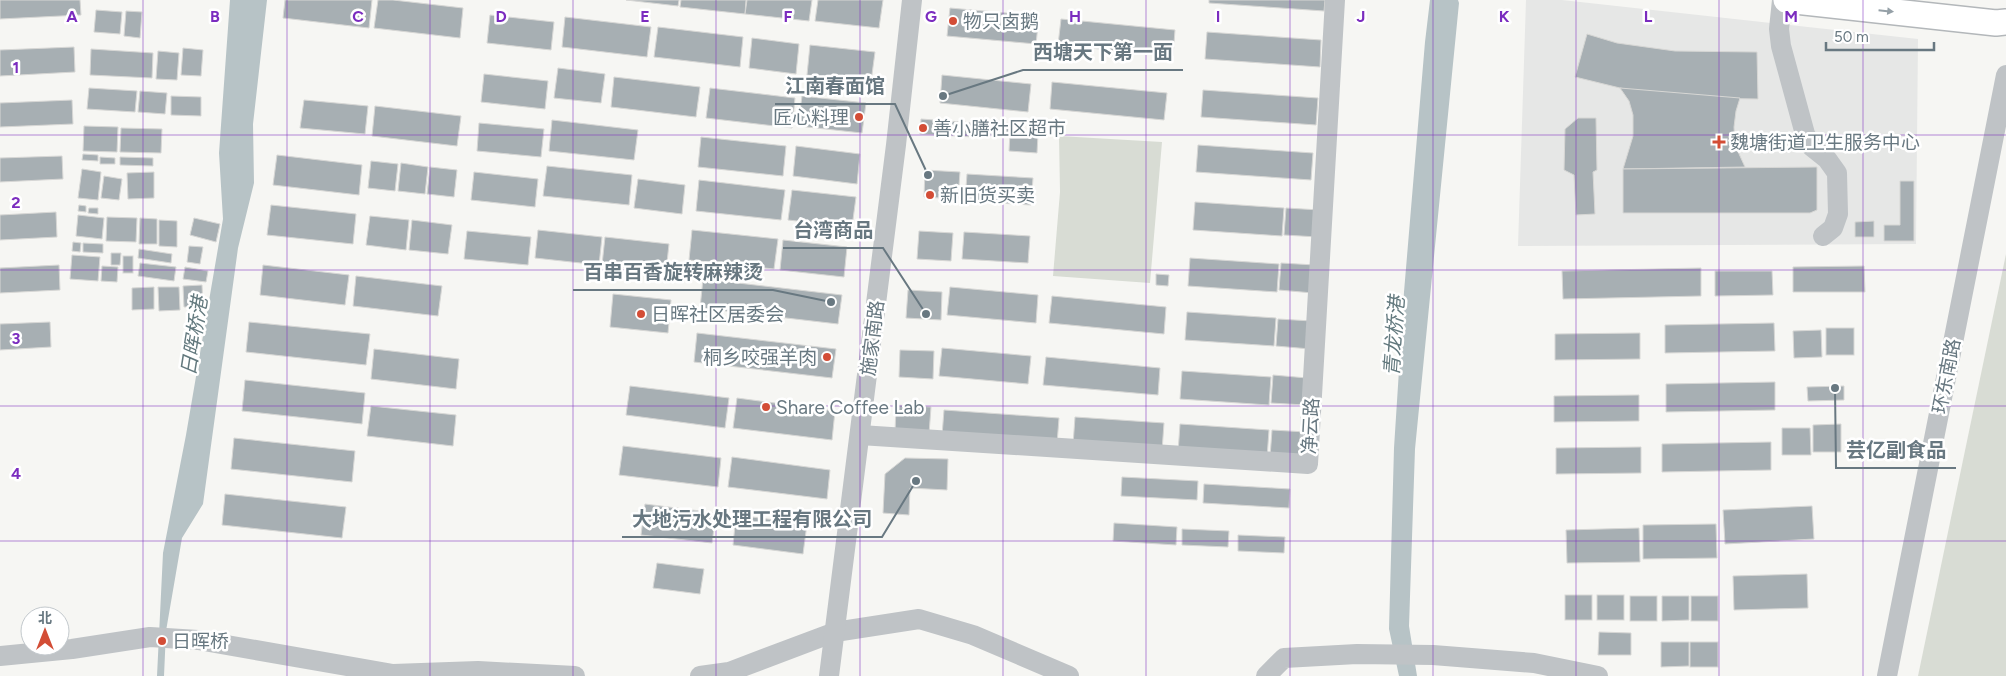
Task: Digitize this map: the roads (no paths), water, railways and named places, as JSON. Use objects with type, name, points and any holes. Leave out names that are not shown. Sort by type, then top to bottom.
[{"type":"main road","points":[[1784,0],[1996,23],[2006,22]]},
{"type":"main road","points":[[1928,0],[1998,7],[2006,13]]},
{"type":"street","name":"施家南路","points":[[830,673],[912,0]]},
{"type":"street","name":"净云路","points":[[860,434],[1308,464],[1335,0]]},
{"type":"street","points":[[1784,0],[1779,29],[1781,46],[1805,134],[1812,147],[1827,159],[1837,173],[1838,214],[1833,228],[1823,236]]},
{"type":"street","name":"环东南路","points":[[1887,676],[2006,75]]},
{"type":"street","points":[[700,676],[730,672],[835,632],[919,619],[973,634],[1069,676]]},
{"type":"street","points":[[0,656],[72,649],[150,637],[180,638],[394,674],[478,671],[575,676]]},
{"type":"street","points":[[1266,676],[1284,658],[1357,654],[1433,655],[1534,663],[1598,676]]},
{"type":"place","name":"物只卤鹅","points":[[953,21]]},
{"type":"place","name":"西塘天下第一面","points":[[943,96]]},
{"type":"place","name":"匠心料理","points":[[859,117]]},
{"type":"place","name":"善小膳社区超市","points":[[923,128]]},
{"type":"place","name":"魏塘街道卫生服务中心","points":[[1719,142]]},
{"type":"place","name":"江南春面馆","points":[[928,175]]},
{"type":"place","name":"新旧货买卖","points":[[930,195]]},
{"type":"place","name":"百串百香旋转麻辣烫","points":[[831,302]]},
{"type":"place","name":"日晖社区居委会","points":[[641,314]]},
{"type":"place","name":"台湾商品","points":[[926,314]]},
{"type":"place","name":"桐乡咬强羊肉","points":[[827,357]]},
{"type":"place","name":"芸亿副食品","points":[[1835,388]]},
{"type":"place","name":"Share Coffee Lab","points":[[766,407]]},
{"type":"place","name":"大地污水处理工程有限公司","points":[[916,481]]},
{"type":"place","name":"日晖桥","points":[[162,641]]},
{"type":"water label","name":"日晖桥港","points":[[194,336]]},
{"type":"water label","name":"青龙桥港","points":[[1394,336]]}]
